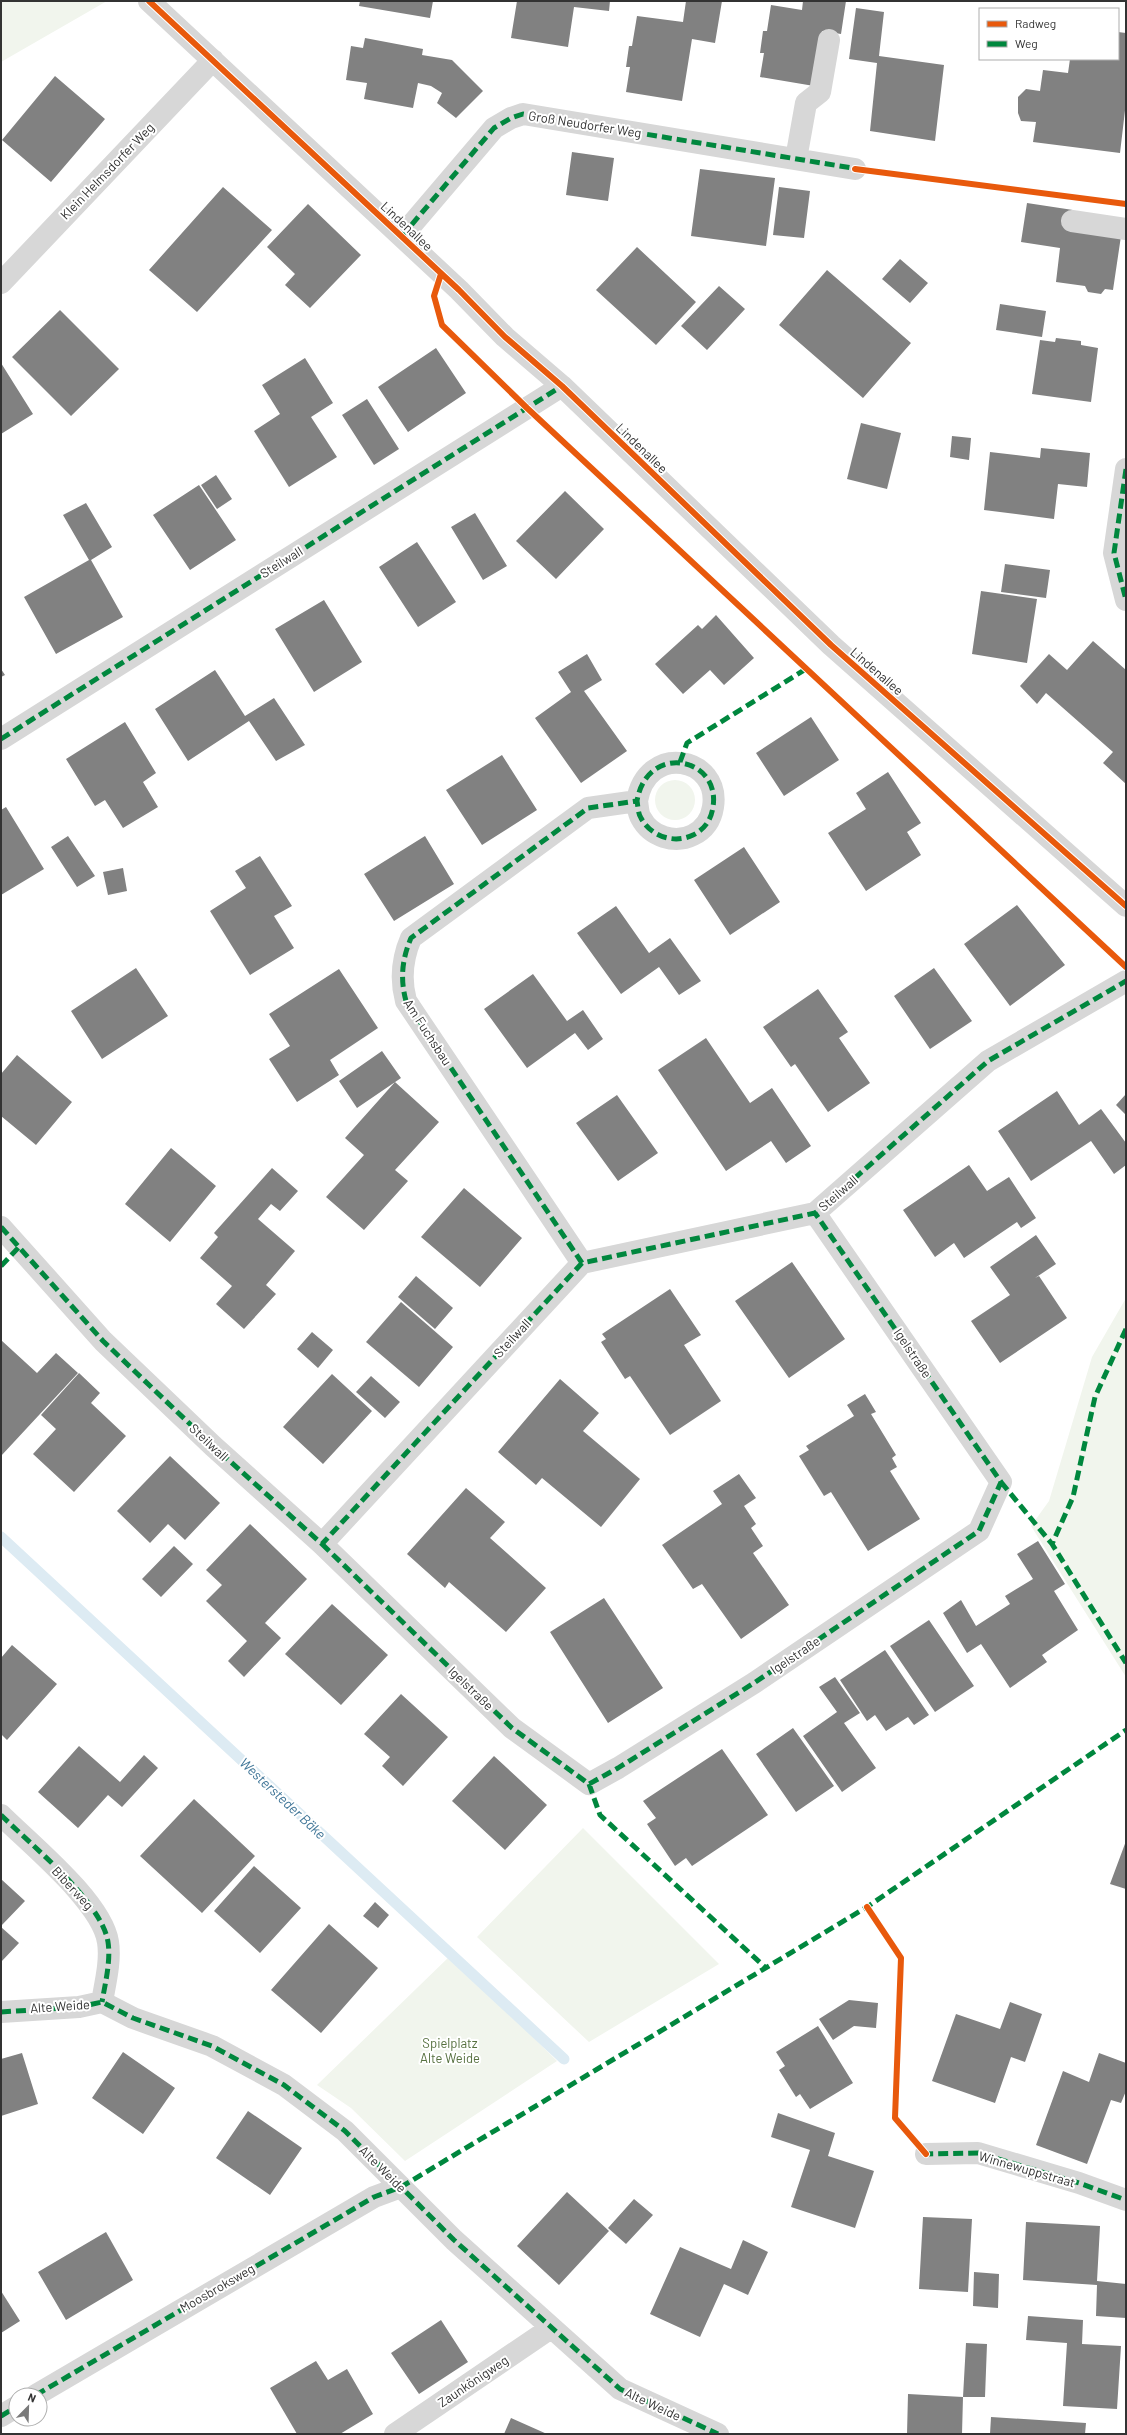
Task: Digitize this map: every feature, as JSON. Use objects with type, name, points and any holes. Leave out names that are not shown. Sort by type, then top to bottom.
[{"type":"street","name":"Lindenallee","points":[[149,1],[402,236],[505,337],[562,386],[831,645],[1126,906]]},
{"type":"street","points":[[796,159],[806,103],[820,92],[829,40]]},
{"type":"street","name":"Klein Helmsdorfer Weg","points":[[1,283],[213,60]]},
{"type":"street","name":"Groß Neudorfer Weg","points":[[402,236],[494,128],[511,118],[523,114],[855,168]]},
{"type":"street","points":[[1072,221],[1126,230]]},
{"type":"street","name":"Steilwall","points":[[1,739],[562,386]]},
{"type":"street","points":[[1126,469],[1114,553],[1126,600]]},
{"type":"street","name":"Am Fuchsbau","points":[[582,1263],[406,1001],[403,988],[404,954],[411,938],[588,808],[637,801]]},
{"type":"street","name":"Steilwall","points":[[1,1227],[103,1341],[213,1446],[322,1544],[582,1263],[815,1213],[988,1061],[1126,981]]},
{"type":"street","name":"Igelstraße","points":[[322,1544],[512,1728],[589,1784],[618,1768],[754,1683],[979,1531],[1001,1482],[815,1213]]},
{"type":"street","name":"Biberweg","points":[[1,1816],[88,1900],[101,1920],[108,1942],[102,2002]]},
{"type":"street","name":"Alte Weide","points":[[1,2012],[79,2007],[102,2002],[133,2018],[212,2046],[284,2085],[344,2131],[454,2240],[620,2389],[718,2434]]},
{"type":"street","name":"Winnewuppstraat","points":[[926,2154],[978,2153],[1079,2183],[1126,2200]]},
{"type":"street","name":"Moosbroksweg","points":[[48,2388],[374,2197],[401,2187]]},
{"type":"street","name":"Zaunkönigweg","points":[[395,2434],[551,2328]]},
{"type":"green space","points":[[1,1],[107,1],[1,62]]},
{"type":"green space","points":[[679,780],[686,783],[692,789],[695,800],[694,808],[686,817],[679,820],[671,820],[664,817],[656,808],[655,796],[658,789],[667,781]]},
{"type":"green space","points":[[1126,1298],[1126,1677],[1031,1526],[1049,1501],[1092,1357]]},
{"type":"green space","points":[[583,1828],[719,1964],[589,2042],[477,1937]]},
{"type":"green space","name":"Spielplatz Alte Weide","points":[[451,1955],[557,2061],[405,2161],[351,2108],[317,2085]]},
{"type":"building","points":[[360,1],[433,1],[430,18],[359,6]]},
{"type":"building","points":[[517,1],[610,1],[609,11],[574,7],[568,47],[511,38]]},
{"type":"building","points":[[686,1],[722,1],[715,43],[692,39],[682,101],[626,92],[630,67],[626,67],[629,46],[632,46],[637,16],[683,22]]},
{"type":"building","points":[[803,1],[846,1],[841,34],[822,31],[814,86],[760,77],[764,53],[760,53],[763,31],[767,31],[771,5],[802,10]]},
{"type":"building","points":[[856,8],[884,12],[879,56],[944,65],[935,141],[870,131],[877,63],[849,59]]},
{"type":"building","points":[[1119,32],[1126,33],[1126,102],[1120,153],[1033,142],[1036,122],[1021,121],[1018,113],[1018,97],[1026,89],[1040,91],[1043,70],[1068,73],[1070,60],[1119,60]]},
{"type":"building","points":[[365,38],[423,49],[422,55],[452,60],[483,91],[456,118],[437,103],[442,93],[431,86],[418,83],[413,108],[364,99],[367,83],[346,80],[351,46],[363,48]]},
{"type":"building","points":[[55,76],[105,119],[51,182],[2,140]]},
{"type":"building","points":[[572,152],[614,158],[608,201],[566,195]]},
{"type":"building","points":[[700,169],[775,178],[766,246],[691,236]]},
{"type":"building","points":[[223,187],[272,230],[197,312],[149,270]]},
{"type":"building","points":[[779,187],[810,191],[804,238],[773,235]]},
{"type":"building","points":[[1027,203],[1073,210],[1072,221],[1121,236],[1113,290],[1105,289],[1101,294],[1088,292],[1085,286],[1056,282],[1060,248],[1021,242]]},
{"type":"building","points":[[308,204],[361,255],[310,308],[285,285],[295,274],[267,247]]},
{"type":"building","points":[[637,247],[696,302],[656,345],[596,290]]},
{"type":"building","points":[[900,259],[928,283],[910,303],[882,279]]},
{"type":"building","points":[[827,270],[911,343],[863,398],[779,325]]},
{"type":"building","points":[[719,286],[745,309],[707,350],[681,326]]},
{"type":"building","points":[[1000,304],[1046,311],[1042,337],[996,330]]},
{"type":"building","points":[[60,310],[119,369],[71,416],[12,357]]},
{"type":"building","points":[[1056,338],[1081,341],[1081,345],[1098,348],[1091,402],[1032,394],[1040,340],[1055,342]]},
{"type":"building","points":[[436,348],[466,393],[408,432],[378,387]]},
{"type":"building","points":[[305,358],[333,403],[311,417],[337,457],[289,487],[254,431],[280,414],[262,385]]},
{"type":"building","points":[[1,363],[33,414],[1,434]]},
{"type":"building","points":[[367,399],[399,449],[374,465],[342,415]]},
{"type":"building","points":[[861,423],[901,433],[887,489],[847,479]]},
{"type":"building","points":[[952,436],[971,438],[969,460],[950,457]]},
{"type":"building","points":[[1041,448],[1090,453],[1087,487],[1058,484],[1054,519],[984,510],[990,452],[1040,458]]},
{"type":"building","points":[[216,475],[232,499],[217,509],[201,485]]},
{"type":"building","points":[[199,485],[236,540],[190,570],[153,515]]},
{"type":"building","points":[[565,491],[604,529],[556,579],[516,541]]},
{"type":"building","points":[[86,503],[112,547],[91,560],[123,617],[56,654],[24,597],[89,560],[63,515]]},
{"type":"building","points":[[475,513],[507,566],[483,580],[451,527]]},
{"type":"building","points":[[417,542],[456,602],[418,627],[379,567]]},
{"type":"building","points":[[1005,564],[1050,570],[1046,598],[1001,592]]},
{"type":"building","points":[[981,591],[1037,599],[1027,663],[972,654]]},
{"type":"building","points":[[324,600],[362,662],[314,692],[275,629]]},
{"type":"building","points":[[716,615],[754,658],[724,685],[710,670],[683,694],[655,664],[698,625],[702,629]]},
{"type":"building","points":[[1093,641],[1126,670],[1126,784],[1103,763],[1113,752],[1046,693],[1037,704],[1020,686],[1049,654],[1067,670]]},
{"type":"building","points":[[587,654],[602,680],[584,691],[627,751],[581,783],[535,718],[571,692],[558,672]]},
{"type":"building","points":[[1,669],[5,675],[1,677]]},
{"type":"building","points":[[215,670],[245,716],[274,698],[305,745],[276,761],[249,721],[188,761],[155,709]]},
{"type":"building","points":[[811,717],[839,760],[784,796],[756,753]]},
{"type":"building","points":[[125,722],[156,773],[143,782],[158,807],[123,828],[105,800],[95,806],[66,759]]},
{"type":"building","points":[[502,755],[537,810],[482,845],[446,790]]},
{"type":"building","points":[[888,772],[921,823],[907,832],[921,855],[866,891],[828,833],[866,809],[856,793]]},
{"type":"building","points":[[6,807],[44,869],[1,895],[1,810]]},
{"type":"building","points":[[68,836],[95,876],[77,887],[51,847]]},
{"type":"building","points":[[425,836],[454,884],[394,921],[364,874]]},
{"type":"building","points":[[744,847],[780,902],[730,935],[694,880]]},
{"type":"building","points":[[260,856],[292,906],[274,916],[294,948],[250,975],[210,911],[246,888],[235,871]]},
{"type":"building","points":[[123,868],[127,891],[108,895],[103,872]]},
{"type":"building","points":[[1017,905],[1065,965],[1010,1006],[964,944]]},
{"type":"building","points":[[616,906],[649,953],[670,938],[701,981],[679,995],[659,967],[621,994],[577,933]]},
{"type":"building","points":[[136,968],[168,1016],[102,1059],[71,1011]]},
{"type":"building","points":[[934,968],[972,1021],[930,1049],[894,996]]},
{"type":"building","points":[[339,969],[378,1028],[330,1060],[339,1075],[297,1102],[269,1059],[290,1046],[269,1014]]},
{"type":"building","points":[[533,974],[567,1021],[583,1010],[603,1039],[588,1050],[575,1033],[527,1068],[484,1009]]},
{"type":"building","points":[[818,989],[848,1032],[839,1038],[870,1083],[828,1112],[795,1064],[791,1067],[763,1027]]},
{"type":"building","points":[[706,1038],[750,1103],[772,1088],[811,1146],[786,1163],[771,1141],[726,1171],[658,1070]]},
{"type":"building","points":[[382,1051],[401,1078],[357,1108],[339,1081]]},
{"type":"building","points":[[17,1055],[72,1102],[36,1145],[1,1116],[1,1074]]},
{"type":"building","points":[[395,1082],[439,1122],[395,1170],[408,1181],[364,1230],[326,1197],[364,1155],[345,1138]]},
{"type":"building","points":[[1057,1091],[1079,1125],[1101,1109],[1126,1143],[1126,1165],[1114,1174],[1091,1141],[1031,1181],[998,1131]]},
{"type":"building","points":[[1126,1094],[1126,1115],[1116,1105]]},
{"type":"building","points":[[617,1095],[658,1153],[618,1181],[576,1123]]},
{"type":"building","points":[[171,1148],[216,1186],[170,1242],[125,1204]]},
{"type":"building","points":[[969,1165],[987,1191],[1009,1177],[1036,1218],[1021,1228],[1017,1222],[964,1258],[954,1243],[935,1257],[903,1210]]},
{"type":"building","points":[[272,1168],[298,1191],[280,1211],[271,1204],[258,1219],[295,1251],[266,1285],[276,1294],[244,1329],[216,1304],[232,1286],[200,1258],[218,1237],[214,1233]]},
{"type":"building","points":[[464,1188],[522,1238],[480,1287],[421,1237]]},
{"type":"building","points":[[1036,1235],[1056,1264],[1035,1278],[1039,1276],[1067,1318],[1000,1363],[971,1321],[1010,1295],[990,1267]]},
{"type":"building","points":[[792,1262],[845,1339],[789,1378],[735,1301]]},
{"type":"building","points":[[416,1276],[453,1308],[435,1329],[398,1297]]},
{"type":"building","points":[[670,1289],[701,1335],[684,1345],[721,1401],[670,1435],[630,1376],[625,1379],[601,1342],[606,1339],[602,1334]]},
{"type":"building","points":[[401,1302],[453,1347],[419,1387],[366,1342]]},
{"type":"building","points":[[312,1332],[333,1350],[318,1368],[297,1349]]},
{"type":"building","points":[[1,1340],[37,1373],[56,1353],[78,1373],[1,1456]]},
{"type":"building","points":[[79,1373],[100,1393],[91,1403],[126,1436],[74,1492],[33,1454],[56,1429],[41,1415]]},
{"type":"building","points":[[332,1374],[372,1411],[323,1464],[283,1427]]},
{"type":"building","points":[[371,1376],[400,1402],[385,1418],[356,1392]]},
{"type":"building","points":[[560,1379],[599,1413],[583,1431],[640,1479],[601,1527],[542,1478],[536,1485],[498,1452]]},
{"type":"building","points":[[865,1394],[876,1412],[871,1414],[896,1455],[892,1458],[897,1467],[890,1471],[920,1519],[868,1551],[831,1492],[824,1496],[799,1456],[809,1450],[806,1446],[854,1416],[847,1405]]},
{"type":"building","points":[[170,1456],[220,1503],[185,1540],[168,1524],[150,1543],[117,1511]]},
{"type":"building","points":[[739,1474],[756,1498],[744,1506],[756,1524],[751,1528],[763,1546],[753,1553],[789,1605],[741,1639],[702,1584],[693,1589],[662,1545],[722,1504],[713,1491]]},
{"type":"building","points":[[466,1488],[505,1522],[490,1538],[546,1588],[506,1632],[449,1582],[445,1588],[407,1554]]},
{"type":"building","points":[[250,1524],[307,1579],[265,1623],[281,1638],[244,1677],[228,1661],[247,1641],[206,1601],[222,1585],[206,1570]]},
{"type":"building","points":[[1038,1541],[1065,1584],[1054,1591],[1078,1630],[1042,1655],[1047,1662],[1010,1688],[981,1644],[967,1653],[943,1613],[961,1600],[976,1626],[1010,1604],[1005,1596],[1033,1579],[1017,1554]]},
{"type":"building","points":[[174,1546],[193,1564],[161,1597],[142,1579]]},
{"type":"building","points":[[604,1598],[663,1688],[608,1723],[550,1632]]},
{"type":"building","points":[[332,1604],[388,1655],[341,1705],[285,1654]]},
{"type":"building","points":[[929,1620],[974,1686],[935,1712],[890,1646]]},
{"type":"building","points":[[12,1645],[57,1684],[7,1740],[1,1734],[1,1658]]},
{"type":"building","points":[[885,1650],[929,1715],[914,1725],[908,1717],[886,1731],[875,1715],[867,1721],[840,1680]]},
{"type":"building","points":[[835,1677],[860,1713],[844,1723],[876,1768],[842,1792],[803,1736],[837,1712],[819,1687]]},
{"type":"building","points":[[401,1694],[448,1737],[403,1786],[382,1766],[390,1757],[364,1734]]},
{"type":"building","points":[[793,1728],[834,1786],[796,1812],[756,1754]]},
{"type":"building","points":[[79,1746],[120,1782],[144,1755],[158,1768],[122,1807],[108,1795],[78,1828],[38,1792]]},
{"type":"building","points":[[722,1749],[768,1815],[692,1866],[686,1858],[675,1866],[647,1824],[656,1818],[643,1801]]},
{"type":"building","points":[[494,1756],[547,1805],[505,1850],[452,1801]]},
{"type":"building","points":[[194,1799],[255,1856],[202,1913],[140,1856]]},
{"type":"building","points":[[1126,1841],[1126,1889],[1110,1884]]},
{"type":"building","points":[[254,1866],[301,1908],[260,1953],[214,1911]]},
{"type":"building","points":[[1,1879],[25,1901],[1,1926]]},
{"type":"building","points":[[375,1902],[389,1915],[378,1928],[363,1916]]},
{"type":"building","points":[[329,1924],[378,1968],[321,2033],[271,1990]]},
{"type":"building","points":[[1,1927],[19,1943],[1,1962]]},
{"type":"building","points":[[849,2000],[878,2003],[876,2028],[854,2026],[833,2040],[819,2019]]},
{"type":"building","points":[[1010,2002],[1042,2014],[1025,2062],[1011,2057],[995,2103],[932,2081],[956,2014],[1000,2029]]},
{"type":"building","points":[[818,2026],[853,2083],[810,2109],[800,2094],[796,2097],[779,2070],[785,2066],[776,2052]]},
{"type":"building","points":[[123,2052],[175,2088],[143,2134],[92,2098]]},
{"type":"building","points":[[22,2053],[38,2104],[1,2116],[1,2059]]},
{"type":"building","points":[[1099,2053],[1126,2063],[1126,2091],[1121,2103],[1111,2100],[1087,2164],[1036,2145],[1063,2071],[1089,2082]]},
{"type":"building","points":[[248,2111],[302,2148],[270,2195],[216,2158]]},
{"type":"building","points":[[778,2113],[835,2133],[828,2156],[874,2171],[855,2228],[791,2207],[810,2150],[771,2137]]},
{"type":"building","points":[[567,2192],[609,2231],[559,2285],[517,2246]]},
{"type":"building","points":[[634,2199],[653,2215],[626,2244],[608,2228]]},
{"type":"building","points":[[923,2217],[972,2219],[968,2292],[919,2289]]},
{"type":"building","points":[[1026,2222],[1100,2226],[1097,2281],[1126,2284],[1126,2318],[1096,2316],[1097,2285],[1023,2280]]},
{"type":"building","points":[[106,2232],[133,2280],[66,2320],[38,2272]]},
{"type":"building","points":[[743,2240],[768,2252],[748,2295],[724,2284],[700,2337],[650,2314],[680,2247],[731,2269]]},
{"type":"building","points":[[974,2272],[999,2274],[998,2308],[973,2306]]},
{"type":"building","points":[[1,2291],[20,2321],[1,2333]]},
{"type":"building","points":[[1028,2316],[1083,2320],[1082,2344],[1121,2346],[1117,2409],[1063,2406],[1067,2343],[1026,2340]]},
{"type":"building","points":[[441,2320],[468,2362],[419,2394],[391,2353]]},
{"type":"building","points":[[966,2343],[987,2344],[985,2397],[963,2397]]},
{"type":"building","points":[[316,2361],[328,2380],[347,2369],[373,2414],[340,2434],[297,2434],[270,2388]]},
{"type":"building","points":[[908,2394],[963,2397],[962,2434],[907,2434]]},
{"type":"building","points":[[991,2417],[1086,2423],[1085,2434],[990,2434]]},
{"type":"building","points":[[511,2418],[547,2434],[504,2434]]},
{"type":"waterway","name":"Westersteder Bäke","points":[[1,1537],[564,2059]]},
{"type":"marked path","points":[[402,236],[494,128],[511,118],[523,114],[858,169]]},
{"type":"marked path","points":[[1,739],[562,386]]},
{"type":"marked path","points":[[1126,469],[1114,553],[1126,600]]},
{"type":"marked path","points":[[680,762],[687,743],[806,669]]},
{"type":"marked path","points":[[582,1263],[406,1001],[403,985],[403,969],[411,938],[588,808],[637,801],[640,816],[645,825],[657,834],[664,837],[679,839],[686,838],[701,830],[707,824],[713,807],[712,790],[706,777],[695,768],[682,763],[668,764],[654,770],[643,782],[637,801]]},
{"type":"marked path","points":[[1,1227],[103,1341],[213,1446],[322,1544],[582,1263],[815,1213],[988,1061],[1126,981]]},
{"type":"marked path","points":[[322,1544],[512,1728],[589,1784],[618,1768],[754,1683],[979,1531],[1001,1482],[815,1213]]},
{"type":"marked path","points":[[1,1266],[19,1247]]},
{"type":"marked path","points":[[1126,1329],[1095,1397],[1073,1497],[1052,1544],[1126,1663]]},
{"type":"marked path","points":[[1001,1482],[1052,1544]]},
{"type":"marked path","points":[[48,2388],[374,2197],[401,2187],[867,1907],[1126,1730]]},
{"type":"marked path","points":[[589,1784],[600,1815],[767,1969]]},
{"type":"marked path","points":[[1,1815],[63,1874],[93,1909],[103,1926],[108,1942],[109,1957],[102,2002]]},
{"type":"marked path","points":[[1,2012],[79,2007],[102,2002],[133,2018],[212,2046],[284,2085],[345,2131],[454,2240],[620,2389],[718,2434]]},
{"type":"marked path","points":[[924,2152],[926,2154],[978,2153],[1079,2183],[1126,2200]]},
{"type":"marked path","points":[[1,2416],[8,2412]]},
{"type":"cycle path","points":[[149,1],[459,290],[505,337],[562,386],[831,645],[1126,906]]},
{"type":"cycle path","points":[[855,169],[1126,204]]},
{"type":"cycle path","points":[[441,274],[434,296],[442,325],[527,408],[1126,967]]},
{"type":"cycle path","points":[[867,1907],[901,1958],[895,2118],[926,2154]]}]
